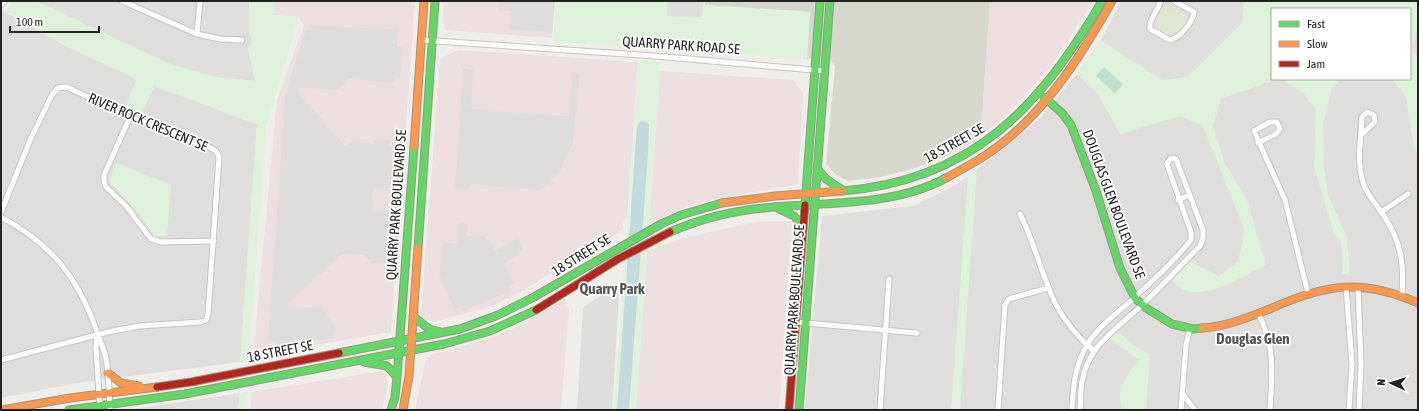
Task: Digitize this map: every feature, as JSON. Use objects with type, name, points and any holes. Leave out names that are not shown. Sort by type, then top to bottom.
[{"type":"main road","name":"QUARRY PARK BOULEVARD SE","points":[[391,410],[396,397],[424,1]]},
{"type":"main road","name":"QUARRY PARK BOULEVARD SE","points":[[403,410],[406,400],[412,339],[435,1]]},
{"type":"main road","points":[[806,193],[820,1]]},
{"type":"main road","points":[[815,192],[830,1]]},
{"type":"main road","name":"18 STREET SE","points":[[2,410],[99,394],[206,379],[443,333],[478,323],[528,302],[631,239],[678,215],[722,202],[754,197],[873,188],[908,180],[954,162],[1000,132],[1040,94],[1073,51],[1102,1]]},
{"type":"main road","name":"18 STREET SE","points":[[69,410],[110,407],[244,384],[469,338],[513,322],[558,298],[656,238],[685,226],[729,213],[776,207],[804,206],[885,198],[904,194],[940,180],[970,166],[1016,133],[1047,100],[1081,54],[1112,1]]},
{"type":"main road","name":"DOUGLAS GLEN BOULEVARD SE","points":[[1040,94],[1062,113],[1071,125],[1123,274],[1135,298],[1142,306],[1174,324],[1190,328],[1203,328],[1245,320],[1258,313],[1308,293],[1346,287],[1382,290],[1402,295],[1418,303]]},
{"type":"main road","points":[[818,168],[826,179],[844,191]]},
{"type":"main road","name":"QUARRY PARK BOULEVARD SE","points":[[799,410],[804,324],[815,192]]},
{"type":"main road","name":"QUARRY PARK BOULEVARD SE","points":[[789,410],[806,193]]},
{"type":"main road","points":[[776,207],[790,213],[803,226]]},
{"type":"main road","points":[[413,316],[429,329],[443,333]]},
{"type":"main road","points":[[356,361],[387,366],[397,377]]},
{"type":"main road","points":[[108,373],[121,383],[147,388]]},
{"type":"street","points":[[122,1],[197,34],[220,39],[242,40]]},
{"type":"street","points":[[197,34],[200,1]]},
{"type":"street","points":[[1161,1],[1150,22],[1150,29],[1170,40],[1176,39],[1193,19],[1194,12],[1174,1]]},
{"type":"street","name":"QUARRY PARK ROAD SE","points":[[421,40],[655,56],[825,71]]},
{"type":"street","name":"RIVER ROCK CRESCENT SE","points":[[1,212],[31,138],[52,95],[58,88],[67,87],[130,117],[211,148],[218,154],[220,161],[208,315],[206,320],[200,322],[140,326],[98,334]]},
{"type":"street","points":[[130,117],[104,175],[106,187],[126,206],[147,235],[156,242],[214,241]]},
{"type":"street","points":[[1258,142],[1276,134],[1280,129],[1277,122],[1270,122],[1254,131],[1258,142],[1285,200],[1308,293]]},
{"type":"street","points":[[1361,135],[1361,163],[1364,185],[1400,244],[1404,272],[1402,295]]},
{"type":"street","points":[[1072,410],[1074,382],[1078,366],[1087,345],[1096,333],[1135,298],[1191,240],[1191,232],[1166,164],[1170,158],[1176,159],[1203,230],[1200,246],[1142,306],[1104,338],[1094,351],[1086,367],[1082,382],[1080,410]]},
{"type":"street","points":[[1381,212],[1408,194]]},
{"type":"street","points":[[1178,200],[1189,195]]},
{"type":"street","points":[[1020,214],[1027,227],[1048,288],[1064,318],[1078,338],[1094,351]]},
{"type":"street","points":[[1,217],[18,227],[48,250],[69,274],[87,304],[103,346],[108,373],[110,407]]},
{"type":"street","points":[[1191,240],[1200,246]]},
{"type":"street","points":[[880,410],[889,279]]},
{"type":"street","points":[[1346,287],[1352,364],[1349,410]]},
{"type":"street","points":[[1358,287],[1361,364],[1359,410]]},
{"type":"street","points":[[998,410],[1005,305],[1009,299],[1048,288]]},
{"type":"street","points":[[1258,313],[1265,327],[1270,345],[1272,367],[1270,410]]},
{"type":"street","points":[[795,322],[917,333]]},
{"type":"street","points":[[1181,410],[1186,344],[1190,328]]},
{"type":"street","points":[[1,360],[98,334]]},
{"type":"street","points":[[98,334],[96,347],[100,408]]},
{"type":"street","points":[[1350,391],[1360,391]]},
{"type":"street","points":[[1182,393],[1195,410]]},
{"type":"shaded area","points":[[36,1],[249,1],[249,32],[252,41],[248,49],[256,81],[215,77],[167,63]]},
{"type":"shaded area","points":[[274,1],[415,1],[391,332],[253,356],[277,100],[304,25],[299,17],[273,15]]},
{"type":"shaded area","points":[[444,1],[555,1],[552,38],[446,30],[443,21]]},
{"type":"shaded area","points":[[500,1],[555,1],[552,32],[509,30],[512,11],[499,10]]},
{"type":"shaded area","points":[[668,1],[703,1],[702,17],[667,16]]},
{"type":"shaded area","points":[[705,1],[990,1],[981,130],[972,129],[971,143],[946,156],[912,169],[881,177],[848,181],[835,174],[826,164],[835,67],[827,55],[807,59],[810,12],[705,5]]},
{"type":"shaded area","points":[[990,1],[1094,1],[1048,70],[1007,115],[971,143],[972,129],[981,130]]},
{"type":"shaded area","points":[[1121,1],[1418,1],[1418,410],[805,410],[822,216],[912,206],[947,190],[968,177],[1039,119],[1077,74],[1101,40]]},
{"type":"shaded area","points":[[1,10],[64,45],[137,79],[125,110],[140,116],[154,86],[257,124],[240,362],[76,383],[1,398]]},
{"type":"shaded area","points":[[311,25],[398,30],[397,47],[402,47],[400,78],[394,77],[394,83],[350,79],[338,90],[300,88],[298,92],[345,146],[352,142],[373,144],[374,140],[390,141],[389,146],[395,146],[392,185],[388,185],[387,191],[373,190],[372,210],[390,212],[394,217],[391,263],[371,263],[365,255],[342,254],[288,303],[288,309],[320,306],[337,330],[334,332],[335,338],[277,347],[276,341],[268,341],[285,96],[306,30],[309,31]]},
{"type":"shaded area","points":[[458,50],[638,62],[627,219],[624,219],[622,230],[521,292],[492,306],[434,322],[422,318],[421,314],[440,59]]},
{"type":"shaded area","points":[[463,68],[473,70],[471,109],[563,116],[569,116],[572,72],[580,73],[573,142],[560,171],[547,185],[537,190],[472,184],[467,190],[455,189]]},
{"type":"shaded area","points":[[660,71],[793,80],[803,93],[798,184],[695,203],[649,224]]},
{"type":"shaded area","points":[[792,221],[779,410],[636,410],[647,251],[687,237],[756,222]]},
{"type":"shaded area","points":[[459,223],[467,224],[467,236],[486,237],[496,251],[518,238],[524,249],[504,265],[514,283],[508,286],[511,291],[463,311],[461,306],[454,309],[439,274],[444,242],[457,244]]},
{"type":"shaded area","points":[[604,293],[619,294],[612,410],[577,410],[583,308]]},
{"type":"shaded area","points":[[565,299],[569,309],[561,410],[415,410],[426,359],[434,354],[490,338],[514,328]]},
{"type":"shaded area","points":[[383,371],[385,372],[388,385],[382,410],[250,410],[251,392]]},
{"type":"shaded area","points":[[240,393],[238,410],[129,410]]},
{"type":"green space","points":[[12,1],[36,1],[167,63],[215,77],[255,81],[248,49],[252,41],[249,32],[249,1],[274,1],[273,15],[299,17],[266,127],[249,360],[240,362],[257,124],[154,86],[140,116],[125,110],[137,79],[64,45],[6,12]]},
{"type":"green space","points":[[556,1],[705,1],[705,5],[810,12],[807,59],[553,42]]},
{"type":"green space","points":[[1242,1],[1418,1],[1418,25],[1412,50],[1418,58],[1418,151],[1414,149],[1406,97],[1393,80],[1411,80],[1411,8],[1271,8],[1271,80],[1275,80],[1221,99],[1213,125],[1225,164],[1247,199],[1266,265],[1224,286],[1201,292],[1190,292],[1181,289],[1172,280],[1191,262],[1219,276],[1238,261],[1245,231],[1203,126],[1180,116],[1120,134],[1097,93],[1077,74],[1101,40],[1162,80],[1188,77],[1242,23],[1244,2]]},
{"type":"green space","points":[[1166,6],[1183,12],[1187,18],[1186,24],[1171,36],[1163,33],[1156,26],[1159,15]]},
{"type":"green space","points":[[639,61],[660,61],[636,410],[614,410]]},
{"type":"green space","points":[[1104,67],[1123,84],[1115,94],[1096,76]]},
{"type":"green space","points":[[1283,80],[1341,80],[1332,88],[1323,123],[1324,168],[1328,194],[1347,238],[1350,275],[1343,274],[1341,241],[1334,234],[1314,166],[1316,110],[1303,93]]},
{"type":"green space","points":[[116,163],[171,185],[167,236],[155,236],[139,214],[110,182]]},
{"type":"green space","points":[[977,170],[960,410],[951,410],[968,177]]},
{"type":"green space","points":[[1117,331],[1134,345],[1150,355],[1146,410],[1123,410],[1120,404],[1121,390],[1126,377],[1139,360],[1109,338]]},
{"type":"green space","points":[[248,391],[247,410],[238,410],[240,393]]},
{"type":"water","points":[[640,121],[647,122],[649,125],[648,155],[629,410],[617,410],[637,125]]},
{"type":"traffic: fast","points":[[418,248],[435,1]]},
{"type":"traffic: fast","points":[[805,205],[820,1]]},
{"type":"traffic: fast","points":[[799,410],[830,1]]},
{"type":"traffic: fast","points":[[842,191],[888,184],[928,172],[965,154],[998,132],[1027,105],[1054,74],[1079,39],[1102,1]]},
{"type":"traffic: fast","points":[[1044,97],[1062,113],[1071,125],[1096,191],[1120,268],[1135,298],[1146,308],[1172,324],[1193,329],[1202,328]]},
{"type":"traffic: fast","points":[[391,410],[395,397],[397,377],[414,147]]},
{"type":"traffic: fast","points":[[817,168],[826,179],[844,191]]},
{"type":"traffic: fast","points":[[670,232],[704,219],[740,211],[881,199],[904,194],[946,178]]},
{"type":"traffic: fast","points":[[339,353],[460,329],[498,315],[534,297],[661,224],[681,215],[722,203]]},
{"type":"traffic: fast","points":[[779,209],[794,216],[803,227]]},
{"type":"traffic: fast","points":[[69,410],[185,394],[444,344],[490,331],[536,310]]},
{"type":"traffic: fast","points":[[413,316],[429,329],[441,332]]},
{"type":"traffic: fast","points":[[364,362],[387,366],[397,377]]},
{"type":"traffic: slow","points":[[414,147],[424,1]]},
{"type":"traffic: slow","points":[[946,178],[978,160],[1000,145],[1020,128],[1038,109],[1071,68],[1112,1]]},
{"type":"traffic: slow","points":[[722,203],[775,196],[842,191]]},
{"type":"traffic: slow","points":[[403,410],[409,376],[418,248]]},
{"type":"traffic: slow","points":[[1202,328],[1220,326],[1255,315],[1310,294],[1327,289],[1344,287],[1361,287],[1379,290],[1398,295],[1418,303]]},
{"type":"traffic: slow","points":[[108,373],[121,383],[139,386]]},
{"type":"traffic: slow","points":[[2,410],[70,398],[157,387]]},
{"type":"traffic: jam","points":[[789,410],[805,205]]},
{"type":"traffic: jam","points":[[536,310],[618,259],[670,232]]},
{"type":"traffic: jam","points":[[157,387],[191,382],[339,353]]},
{"type":"district","name":"Quarry Park","points":[[612,289]]},
{"type":"district","name":"Douglas Glen","points":[[1253,339]]}]
